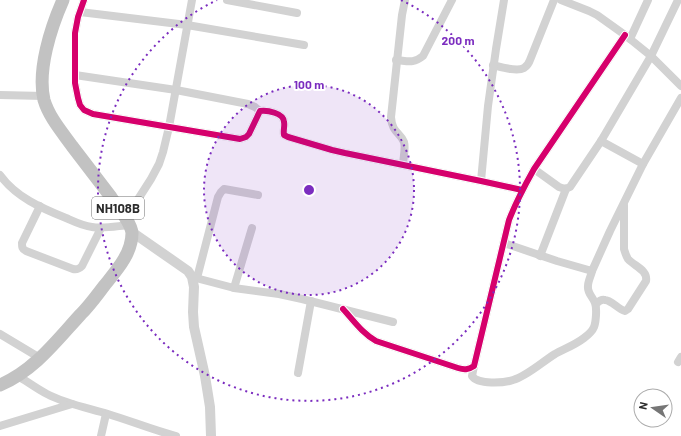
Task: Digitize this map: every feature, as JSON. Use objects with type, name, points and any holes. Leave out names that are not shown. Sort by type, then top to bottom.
[{"type":"highway","name":"NH108B","points":[[0,385],[18,376],[40,358],[88,306],[122,262],[128,252],[131,242],[129,225],[53,118],[48,109],[44,96],[42,88],[48,41],[63,0]]},
{"type":"street","points":[[84,0],[74,34],[75,83],[80,105],[84,110],[93,114],[240,138],[246,137],[249,134],[260,111]]},
{"type":"street","points":[[129,225],[159,164],[163,152],[169,127],[192,0]]},
{"type":"street","points":[[227,0],[297,13]]},
{"type":"street","points":[[403,165],[405,146],[404,141],[393,128],[391,117],[396,60],[405,0]]},
{"type":"street","points":[[396,60],[412,61],[418,60],[423,56],[452,0]]},
{"type":"street","points":[[481,181],[488,106],[504,0]]},
{"type":"street","points":[[494,65],[517,70],[523,69],[527,66],[554,0]]},
{"type":"street","points":[[561,0],[573,2],[628,37],[651,56],[681,86]]},
{"type":"street","points":[[648,0],[628,37],[534,169],[522,190],[509,220],[474,366],[472,376],[473,379],[482,382],[513,380],[524,375],[590,334],[594,328],[596,319],[596,304],[589,292],[588,286],[592,271],[643,164],[681,98]]},
{"type":"street","points":[[540,256],[566,189],[570,187],[601,141],[651,56],[678,0]]},
{"type":"street","points":[[80,12],[187,25],[304,45]]},
{"type":"street","points":[[75,75],[176,90],[248,104],[260,111],[265,110],[279,114],[284,121],[284,135],[288,137],[332,150],[522,190]]},
{"type":"street","points":[[0,94],[44,96]]},
{"type":"street","points":[[601,141],[643,164]]},
{"type":"street","points":[[534,169],[559,187],[566,189]]},
{"type":"street","points":[[0,175],[7,184],[20,195],[40,206],[83,225],[94,228],[129,225],[195,277],[234,288],[279,294],[311,301],[393,322]]},
{"type":"street","points":[[211,436],[210,407],[194,327],[193,312],[195,277],[220,192],[224,189],[258,195]]},
{"type":"street","points":[[596,304],[607,300],[625,311],[632,303],[647,278],[645,273],[628,259],[625,254],[624,202]]},
{"type":"street","points":[[40,206],[22,243],[23,249],[26,252],[79,269],[82,266],[101,228]]},
{"type":"street","points":[[234,288],[252,228]]},
{"type":"street","points":[[504,243],[540,256],[592,271]]},
{"type":"street","points":[[298,373],[311,301]]},
{"type":"street","points":[[343,309],[362,331],[376,341],[464,370],[474,366]]},
{"type":"street","points":[[0,334],[40,358]]},
{"type":"street","points":[[18,376],[46,394],[72,404],[176,436]]},
{"type":"street","points":[[0,426],[72,404]]},
{"type":"street","points":[[101,436],[106,414]]},
{"type":"cycle path","points":[[84,0],[78,17],[75,33],[75,83],[80,105],[84,110],[93,114],[240,139],[249,134],[260,111],[267,111],[281,116],[284,124],[284,135],[288,137],[345,153],[522,190]]},
{"type":"cycle path","points":[[343,309],[362,331],[376,341],[460,369],[468,369],[474,366],[509,220],[524,187],[534,169],[625,35]]}]
